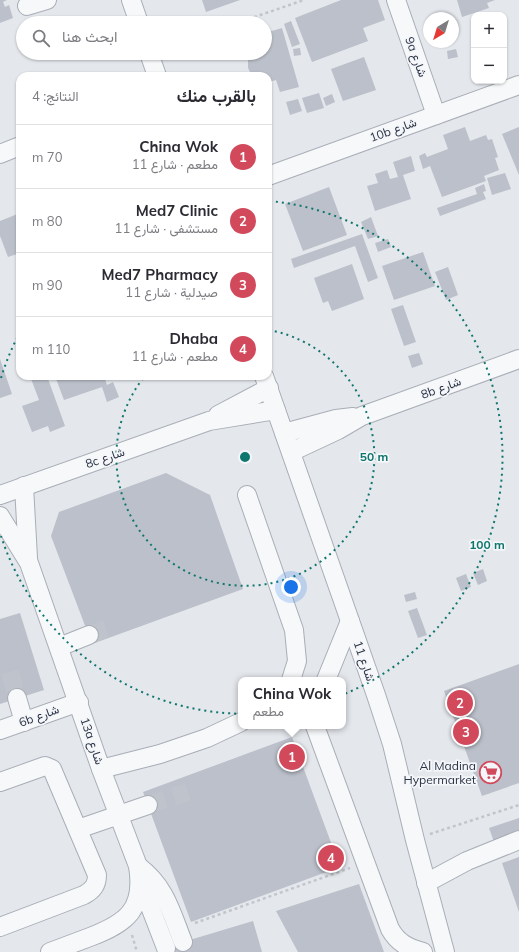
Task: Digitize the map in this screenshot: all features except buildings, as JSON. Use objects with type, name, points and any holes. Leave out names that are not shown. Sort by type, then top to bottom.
[{"type":"street","points":[[27,6],[47,0]]},
{"type":"street","points":[[131,0],[137,16]]},
{"type":"street","name":"9a شارع","points":[[396,0],[436,115]]},
{"type":"street","points":[[151,60],[156,72]]},
{"type":"street","name":"10b شارع","points":[[272,175],[519,85]]},
{"type":"street","points":[[0,154],[16,148]]},
{"type":"street","name":"8b شارع","points":[[291,452],[338,430],[362,416],[519,359]]},
{"type":"street","name":"شارع 11","points":[[266,382],[392,744],[415,840],[445,952]]},
{"type":"street","name":"8c شارع","points":[[209,421],[266,382]]},
{"type":"street","name":"8c شارع","points":[[0,495],[209,421],[276,410]]},
{"type":"street","name":"8b شارع","points":[[284,433],[336,419],[362,416]]},
{"type":"street","name":"13a شارع","points":[[24,486],[28,563]]},
{"type":"street","points":[[247,495],[294,630],[297,661],[292,677]]},
{"type":"street","name":"13a شارع","points":[[0,516],[28,563],[79,702],[101,769],[119,815],[138,884],[171,943]]},
{"type":"street","points":[[327,677],[350,620]]},
{"type":"street","points":[[59,647],[89,635]]},
{"type":"street","points":[[17,698],[24,722]]},
{"type":"street","name":"6b شارع","points":[[0,730],[79,702]]},
{"type":"street","points":[[101,769],[160,754],[207,738],[238,723]]},
{"type":"street","points":[[316,729],[390,929],[397,944],[423,952]]},
{"type":"street","points":[[0,782],[45,766],[52,769],[97,875],[97,881],[94,888],[84,896],[0,927]]},
{"type":"street","points":[[78,829],[148,805]]},
{"type":"street","points":[[424,874],[449,862],[467,861],[519,840]]},
{"type":"street","points":[[50,952],[109,929],[126,918],[133,909],[138,884],[148,874],[156,882],[163,893],[171,943]]},
{"type":"path","points":[[257,16],[304,0]]},
{"type":"path","points":[[415,840],[519,805]]},
{"type":"path","points":[[171,943],[366,862]]},
{"type":"tunnel","points":[[89,635],[112,627]]},
{"type":"tunnel","points":[[10,672],[17,698]]},
{"type":"tunnel","points":[[148,805],[188,792]]},
{"type":"tunnel","points":[[174,946],[176,952]]},
{"type":"place","name":"Med7 Clinic","points":[[460,703]]},
{"type":"place","name":"Med7 Pharmacy","points":[[466,732]]},
{"type":"place","name":"China Wok","points":[[292,757]]},
{"type":"place","name":"Al Madina Hypermarket","points":[[491,773]]},
{"type":"place","name":"Dhaba","points":[[331,858]]}]
